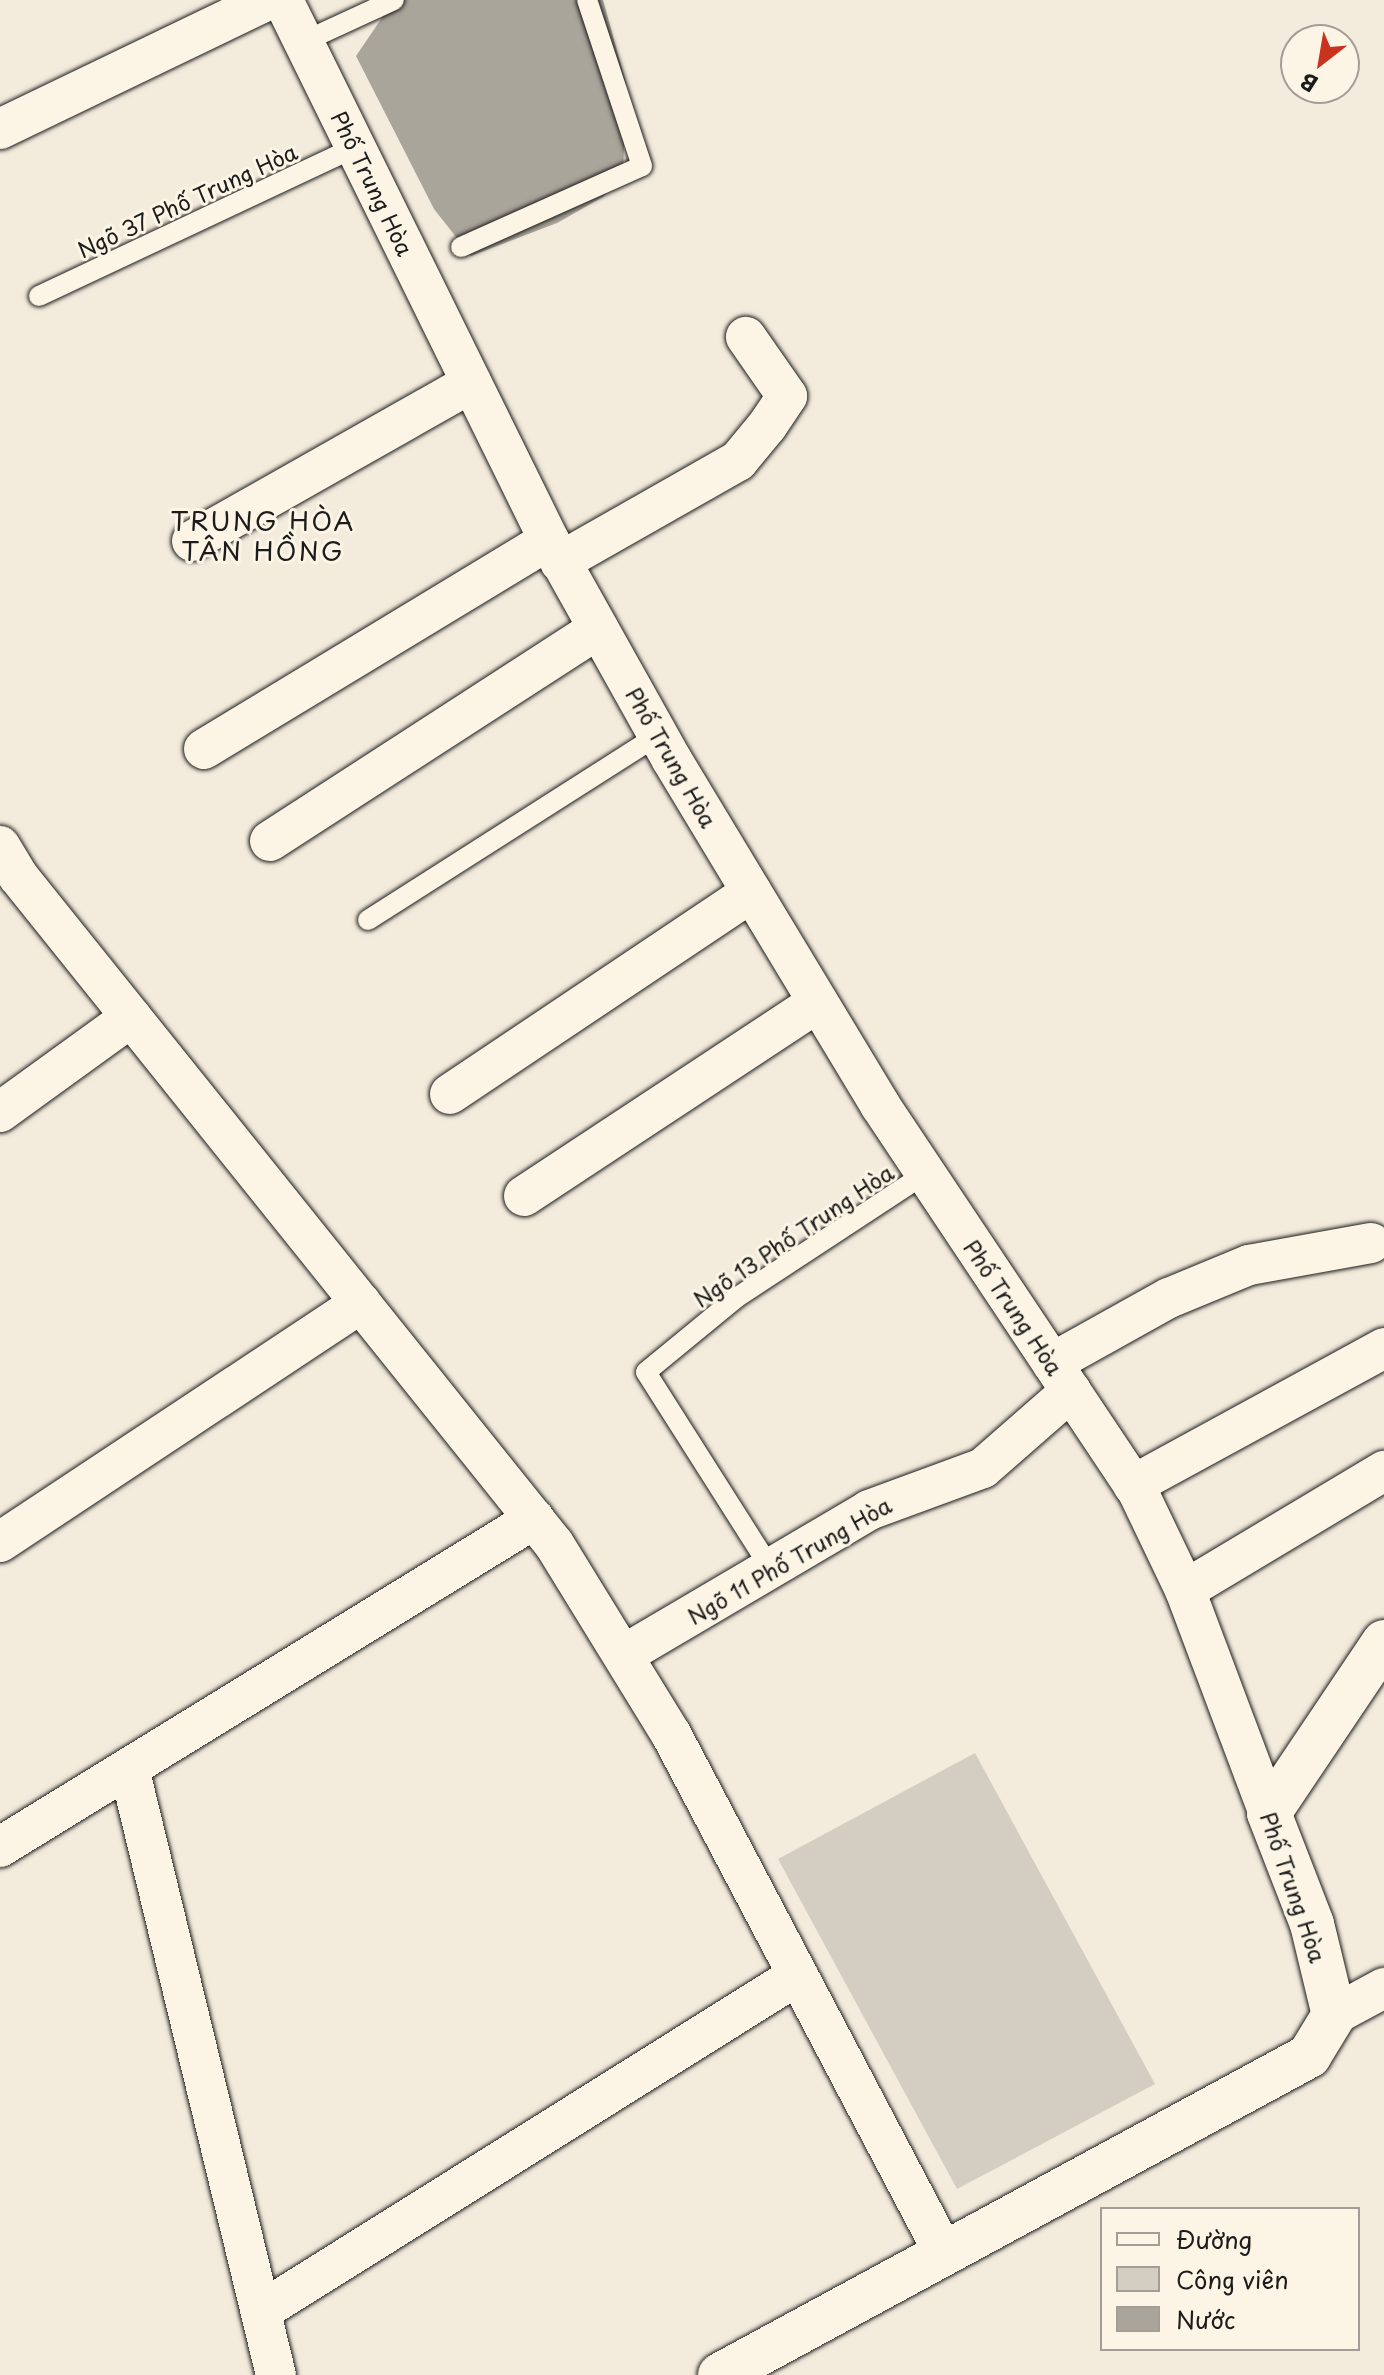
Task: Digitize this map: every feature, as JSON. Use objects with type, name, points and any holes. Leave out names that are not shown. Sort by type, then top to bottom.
[{"type":"street","points":[[0,129],[268,0]]},
{"type":"street","name":"Phố Trung Hòa","points":[[283,0],[554,551],[658,735],[925,1174],[1133,1485],[1185,1590],[1312,1924],[1334,2015]]},
{"type":"street","points":[[204,749],[554,551],[738,461],[787,396],[746,337]]},
{"type":"street","points":[[192,541],[471,383]]},
{"type":"street","points":[[270,841],[598,629]]},
{"type":"street","points":[[0,846],[131,1017],[534,1519],[625,1654],[944,2253]]},
{"type":"street","points":[[450,1094],[752,892]]},
{"type":"street","points":[[524,1196],[818,1002]]},
{"type":"street","points":[[0,1112],[131,1017]]},
{"type":"street","name":"Ngõ 11 Phố Trung Hòa","points":[[625,1654],[869,1510],[983,1468],[1061,1377],[1169,1298],[1249,1265],[1371,1243]]},
{"type":"street","points":[[0,1542],[361,1303]]},
{"type":"street","points":[[1133,1485],[1384,1348]]},
{"type":"street","points":[[1185,1590],[1384,1471]]},
{"type":"street","points":[[0,1847],[534,1519]]},
{"type":"street","points":[[1269,1813],[1384,1642]]},
{"type":"street","points":[[129,1768],[263,2310],[276,2375]]},
{"type":"street","points":[[263,2310],[798,1975]]},
{"type":"street","points":[[720,2375],[1309,2056],[1334,2015],[1384,1988]]},
{"type":"lane","points":[[303,42],[394,0]]},
{"type":"lane","points":[[461,247],[642,166],[587,0]]},
{"type":"lane","name":"Ngõ 37 Phố Trung Hòa","points":[[39,296],[355,147]]},
{"type":"lane","points":[[368,920],[658,735]]},
{"type":"lane","name":"Ngõ 13 Phố Trung Hòa","points":[[771,1569],[646,1372],[736,1298],[925,1174]]},
{"type":"green space","points":[[975,1753],[1155,2084],[957,2189],[778,1859]]},
{"type":"water","points":[[394,0],[603,0],[626,83],[623,175],[603,197],[557,223],[471,256],[434,209],[356,56]]},
{"type":"district","name":"TRUNG HÒA TÂN HỒNG","points":[[263,536]]}]
